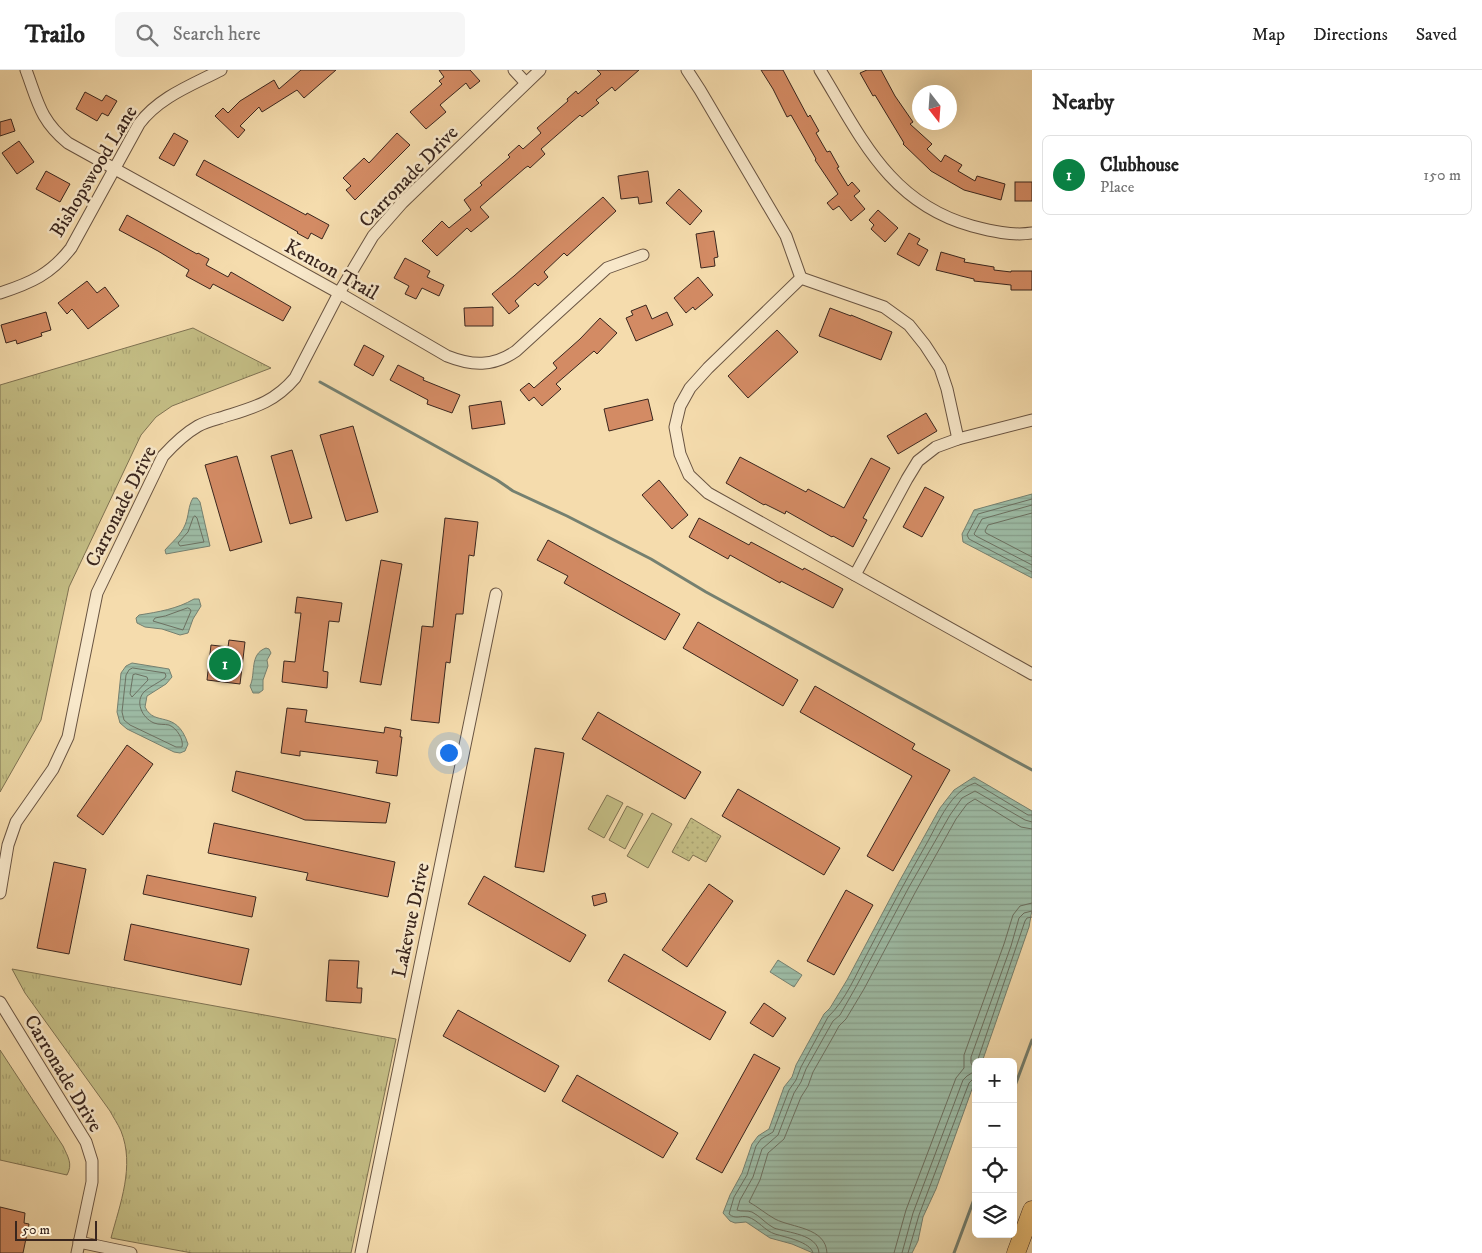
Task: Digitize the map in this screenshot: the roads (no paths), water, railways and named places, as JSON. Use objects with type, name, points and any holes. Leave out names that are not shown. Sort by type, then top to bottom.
[{"type":"highway","points":[[1016,1253],[1032,1210]]},
{"type":"street","name":"Kenton Trail","points":[[26,70],[41,112],[55,132],[68,143],[339,293],[447,356],[466,363],[481,364],[500,360],[516,351],[607,268],[643,255]]},
{"type":"street","name":"Bishopswood Lane","points":[[0,293],[37,279],[51,270],[63,258],[71,248],[140,124],[151,110],[166,99],[221,70]]},
{"type":"street","points":[[514,70],[526,83]]},
{"type":"street","name":"Carronade Drive","points":[[0,893],[8,845],[16,822],[52,769],[68,737],[97,593],[163,456],[179,438],[200,425],[274,398],[286,388],[295,378],[339,293],[373,236],[385,221],[540,70]]},
{"type":"street","points":[[687,70],[786,236],[801,278]]},
{"type":"street","points":[[820,70],[872,154],[886,173],[910,195],[933,211],[960,222],[988,230],[1022,234],[1032,233]]},
{"type":"street","points":[[801,278],[884,307],[909,325],[940,368],[947,389],[958,439]]},
{"type":"street","points":[[801,278],[708,368],[690,388],[680,406],[675,427],[680,454],[689,475],[708,493],[1032,674]]},
{"type":"street","points":[[855,575],[918,461],[936,447],[958,439],[1032,420]]},
{"type":"street","name":"Lakevue Drive","points":[[360,1253],[496,594]]},
{"type":"street","name":"Carronade Drive","points":[[0,1002],[86,1142],[92,1161],[92,1182],[78,1248]]},
{"type":"street","points":[[78,1248],[131,1253]]},
{"type":"water","points":[[1032,494],[1032,578],[963,542],[962,534],[974,510]]},
{"type":"water","points":[[193,498],[197,498],[200,502],[210,546],[166,554],[165,550],[183,529]]},
{"type":"water","points":[[194,599],[199,599],[201,606],[193,619],[188,633],[180,635],[162,629],[145,627],[137,623],[136,618],[139,615],[174,608]]},
{"type":"water","points":[[266,648],[271,653],[267,660],[268,666],[263,680],[263,690],[259,693],[253,693],[250,686],[255,659]]},
{"type":"water","points":[[132,663],[169,669],[172,677],[166,684],[147,696],[145,707],[154,717],[172,722],[178,726],[188,744],[185,751],[180,753],[174,752],[127,729],[120,723],[117,712],[121,673],[126,666]]},
{"type":"water","points":[[974,777],[1032,811],[1032,910],[1029,927],[983,1058],[972,1058],[972,1089],[936,1189],[923,1217],[918,1241],[912,1253],[813,1253],[792,1244],[770,1238],[746,1222],[735,1223],[730,1221],[723,1213],[742,1173],[752,1144],[758,1136],[769,1129],[784,1087],[792,1077],[796,1065],[824,1014],[830,1008],[847,980],[940,808],[954,790]]},
{"type":"water","points":[[778,960],[802,975],[794,987],[770,972]]},
{"type":"waterway","points":[[320,382],[497,480],[513,491],[651,559],[706,592],[1032,770]]},
{"type":"waterway","points":[[1017,1080],[1032,1040]]},
{"type":"waterway","points":[[954,1253],[972,1205]]},
{"type":"place","name":"Clubhouse","points":[[225,664]]}]
